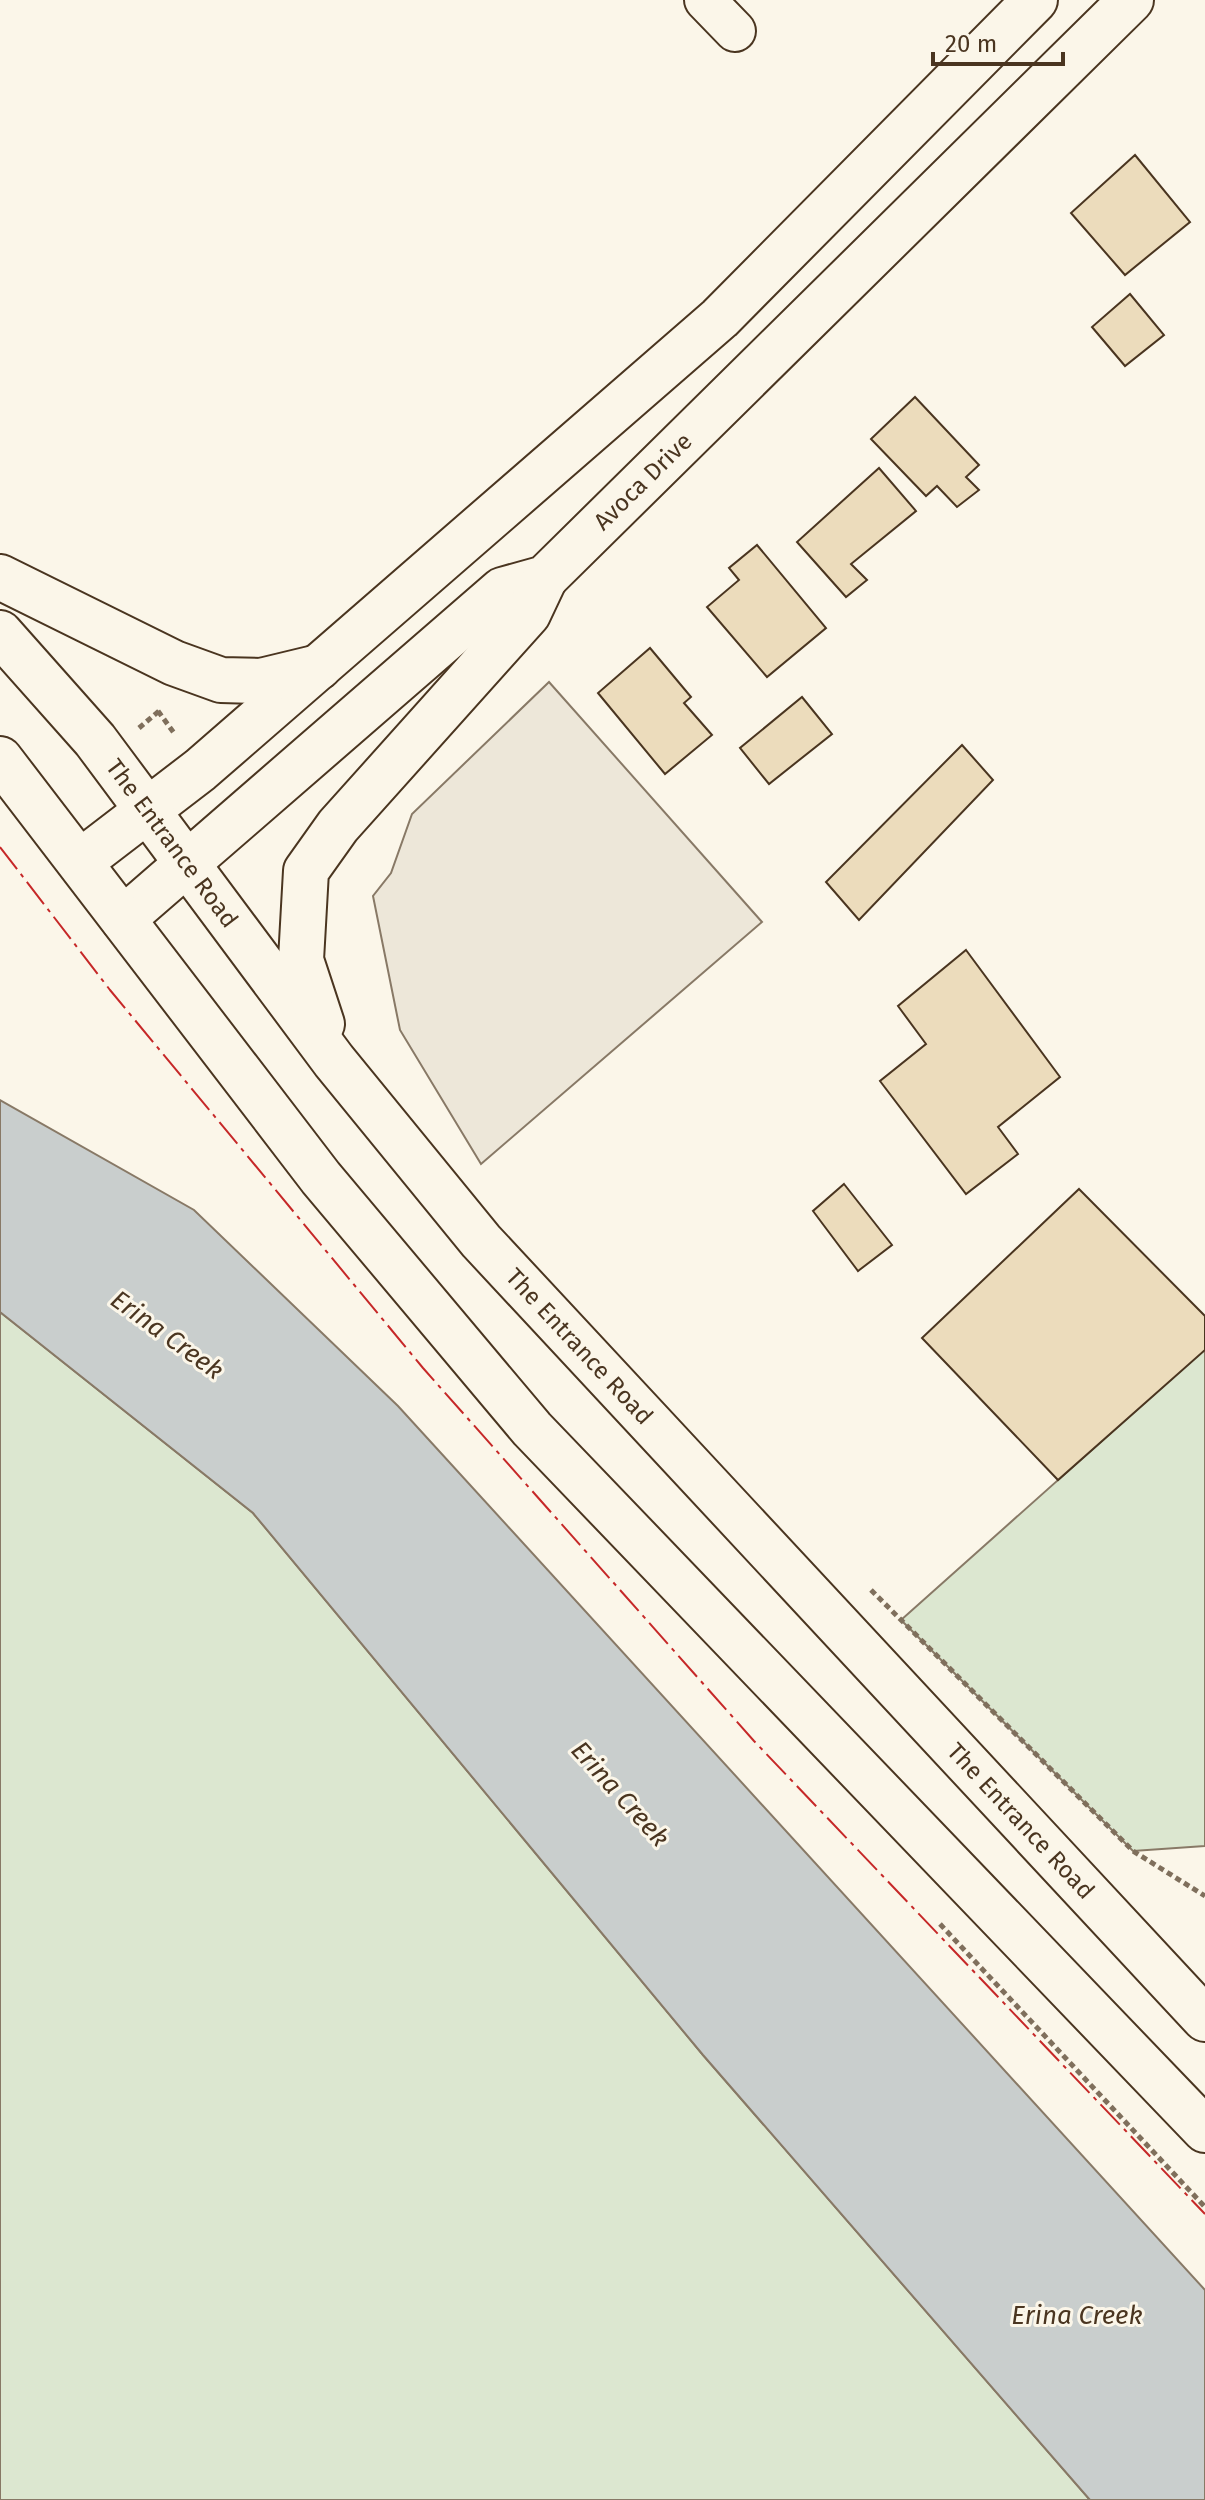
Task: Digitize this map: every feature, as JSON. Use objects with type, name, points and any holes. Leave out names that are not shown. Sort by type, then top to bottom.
[{"type":"main road","points":[[80,862],[200,770],[720,318],[1035,0]]},
{"type":"main road","name":"Avoca Drive","points":[[123,919],[502,590],[545,578],[1131,0]]},
{"type":"main road","points":[[0,577],[174,663],[221,680],[261,681],[319,667]]},
{"type":"main road","points":[[334,1061],[301,960],[306,871],[338,826],[528,614],[545,578]]},
{"type":"main road","name":"The Entrance Road","points":[[0,633],[95,740],[334,1061],[481,1241],[1205,2019]]},
{"type":"main road","points":[[0,759],[321,1178],[532,1429],[1205,2130]]},
{"type":"street","points":[[705,0],[735,31]]},
{"type":"path","points":[[158,711],[200,770]]},
{"type":"path","points":[[867,1586],[1133,1851],[1205,1896]]},
{"type":"green space","points":[[0,1312],[253,1513],[703,2055],[1090,2500],[0,2500]]},
{"type":"green space","points":[[1205,1349],[1205,1846],[1133,1851],[901,1620]]},
{"type":"shaded area","points":[[549,682],[762,922],[481,1164],[400,1030],[373,896],[391,873],[412,814]]},
{"type":"water","name":"Erina Creek","points":[[0,1100],[194,1210],[398,1406],[1205,2290],[1205,2500],[1090,2500],[703,2055],[253,1513],[0,1312]]},
{"type":"building","points":[[1135,155],[1190,222],[1125,275],[1071,213]]},
{"type":"building","points":[[1130,294],[1164,335],[1125,366],[1092,327]]},
{"type":"building","points":[[915,397],[979,465],[966,477],[979,490],[957,507],[937,486],[926,496],[871,439]]},
{"type":"building","points":[[879,468],[916,511],[851,564],[867,580],[846,597],[797,542]]},
{"type":"building","points":[[757,545],[826,628],[767,677],[707,607],[739,580],[729,568]]},
{"type":"building","points":[[650,648],[691,697],[684,703],[712,735],[665,774],[598,693]]},
{"type":"building","points":[[802,697],[832,734],[769,784],[740,748]]},
{"type":"building","points":[[962,745],[993,780],[859,920],[826,882]]},
{"type":"building","points":[[966,950],[1060,1077],[998,1127],[1018,1154],[966,1194],[880,1081],[926,1044],[898,1006]]},
{"type":"building","points":[[844,1184],[892,1245],[858,1271],[813,1211]]},
{"type":"building","points":[[1079,1189],[1205,1316],[1205,1350],[1058,1480],[922,1338]]},
{"type":"power","points":[[0,847],[110,990],[423,1368],[754,1741],[1205,2214]]}]
